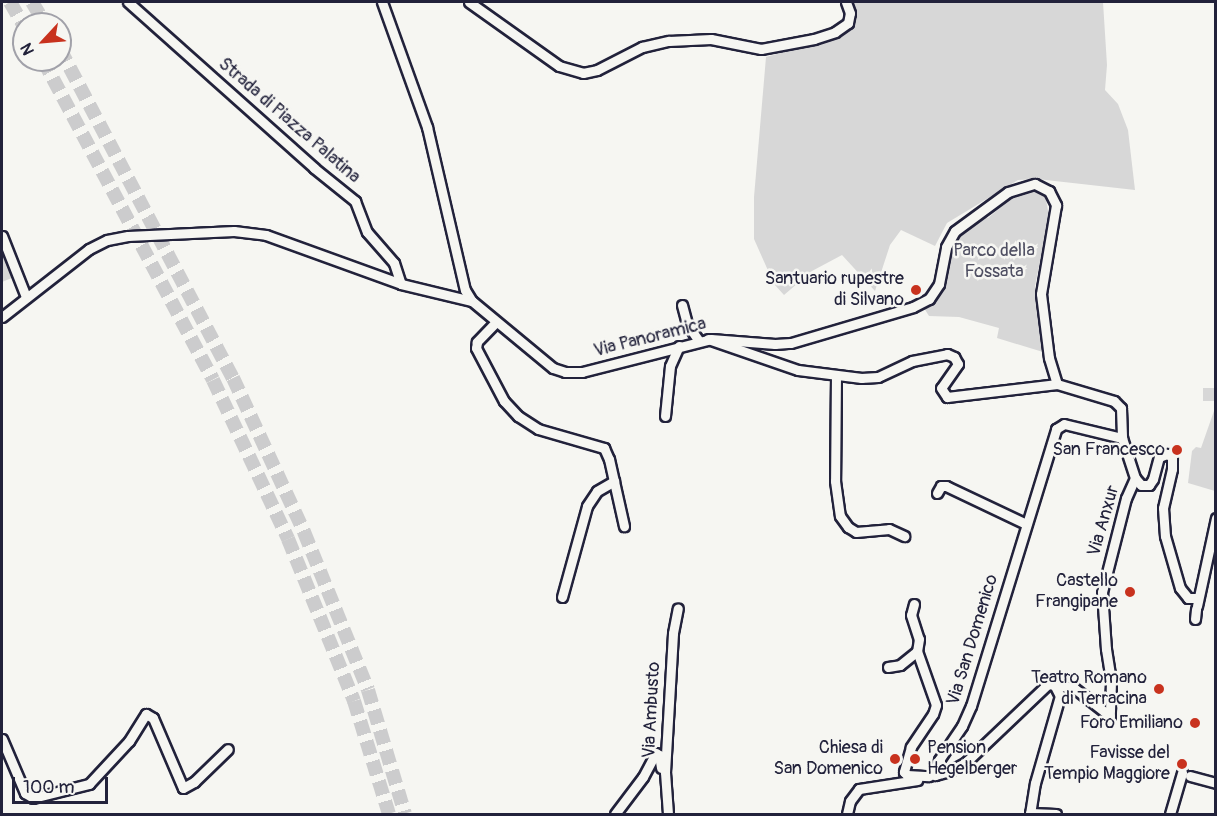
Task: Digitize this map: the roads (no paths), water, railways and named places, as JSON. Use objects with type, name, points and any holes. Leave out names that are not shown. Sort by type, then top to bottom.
[{"type":"street","name":"Strada di Piazza Palatina","points":[[128,2],[320,173],[355,201],[367,232],[394,263],[401,284]]},
{"type":"street","name":"Via Panoramica","points":[[382,2],[402,64],[424,117],[461,280],[472,301],[548,366],[565,372],[588,370],[704,340],[791,343],[919,305],[932,296],[939,284],[945,250],[955,231],[1008,192],[1035,184],[1049,191],[1056,207],[1041,294],[1049,358],[1057,384]]},
{"type":"street","points":[[469,2],[559,66],[583,73],[597,70],[642,47],[677,40],[711,39],[761,49],[814,39],[835,32],[846,25],[850,13],[846,2]]},
{"type":"street","points":[[2,317],[89,249],[107,240],[128,236],[234,231],[267,235],[401,284],[472,301]]},
{"type":"street","points":[[2,236],[26,297]]},
{"type":"street","points":[[682,305],[687,324],[704,340]]},
{"type":"street","points":[[496,322],[477,342],[476,348],[507,405],[523,419],[542,430],[601,447],[608,455],[624,526]]},
{"type":"street","name":"Via Anxur","points":[[704,340],[787,367],[836,375],[878,377],[912,361],[947,354],[954,357],[958,364],[941,388],[947,397],[1057,384],[1118,404],[1122,411],[1122,438],[1135,478],[1126,498],[1102,588],[1106,649],[1111,682],[1110,716],[1074,688],[1055,686]]},
{"type":"street","points":[[665,416],[670,366],[679,346]]},
{"type":"street","points":[[836,375],[837,434],[834,481],[842,519],[856,532],[889,529],[904,536]]},
{"type":"street","name":"Via San Domenico","points":[[932,775],[939,760],[962,726],[971,706],[1058,425],[1067,424],[1122,438]]},
{"type":"street","points":[[1135,478],[1141,485],[1149,485],[1160,457],[1167,454],[1172,457],[1163,515],[1166,542],[1180,588],[1197,604]]},
{"type":"street","points":[[562,597],[587,506],[597,491],[614,481]]},
{"type":"street","points":[[937,493],[941,486],[946,486],[1026,524]]},
{"type":"street","points":[[1195,620],[1215,518]]},
{"type":"street","points":[[914,604],[911,615],[918,639],[917,651],[933,690],[936,708],[913,744],[904,772],[907,776],[932,775]]},
{"type":"street","name":"Via Ambusto","points":[[668,814],[665,782],[673,633],[678,608]]},
{"type":"street","points":[[888,667],[901,664],[917,651]]},
{"type":"street","points":[[847,814],[850,801],[860,789],[919,780],[950,771],[964,763],[1048,684],[1055,686],[1060,696],[1030,814],[1056,814]]},
{"type":"street","points":[[2,739],[25,791],[33,798],[89,784],[129,741],[146,714],[153,718],[183,788],[194,782],[228,749]]},
{"type":"street","points":[[615,814],[643,777],[656,753],[660,756],[665,782]]},
{"type":"street","points":[[1170,814],[1186,774],[1215,783]]},
{"type":"tunnel","points":[[10,2],[16,12]]},
{"type":"tunnel","points":[[32,2],[38,12]]},
{"type":"tunnel","points":[[49,72],[213,380],[288,539],[354,701],[389,814]]},
{"type":"tunnel","points":[[72,72],[233,378],[304,532],[368,690],[405,814]]},
{"type":"place","name":"Santuario rupestre di Silvano","points":[[916,290]]},
{"type":"place","name":"San Francesco","points":[[1177,450]]},
{"type":"place","name":"Castello Frangipane","points":[[1130,592]]},
{"type":"place","name":"Teatro Romano di Terracina","points":[[1159,689]]},
{"type":"place","name":"Foro Emiliano","points":[[1195,723]]},
{"type":"place","name":"Chiesa di San Domenico","points":[[895,759]]},
{"type":"place","name":"Pension Hegelberger","points":[[915,759]]},
{"type":"place","name":"Favisse del Tempio Maggiore","points":[[1182,764]]},
{"type":"park label","name":"Parco della Fossata","points":[[994,262]]}]
